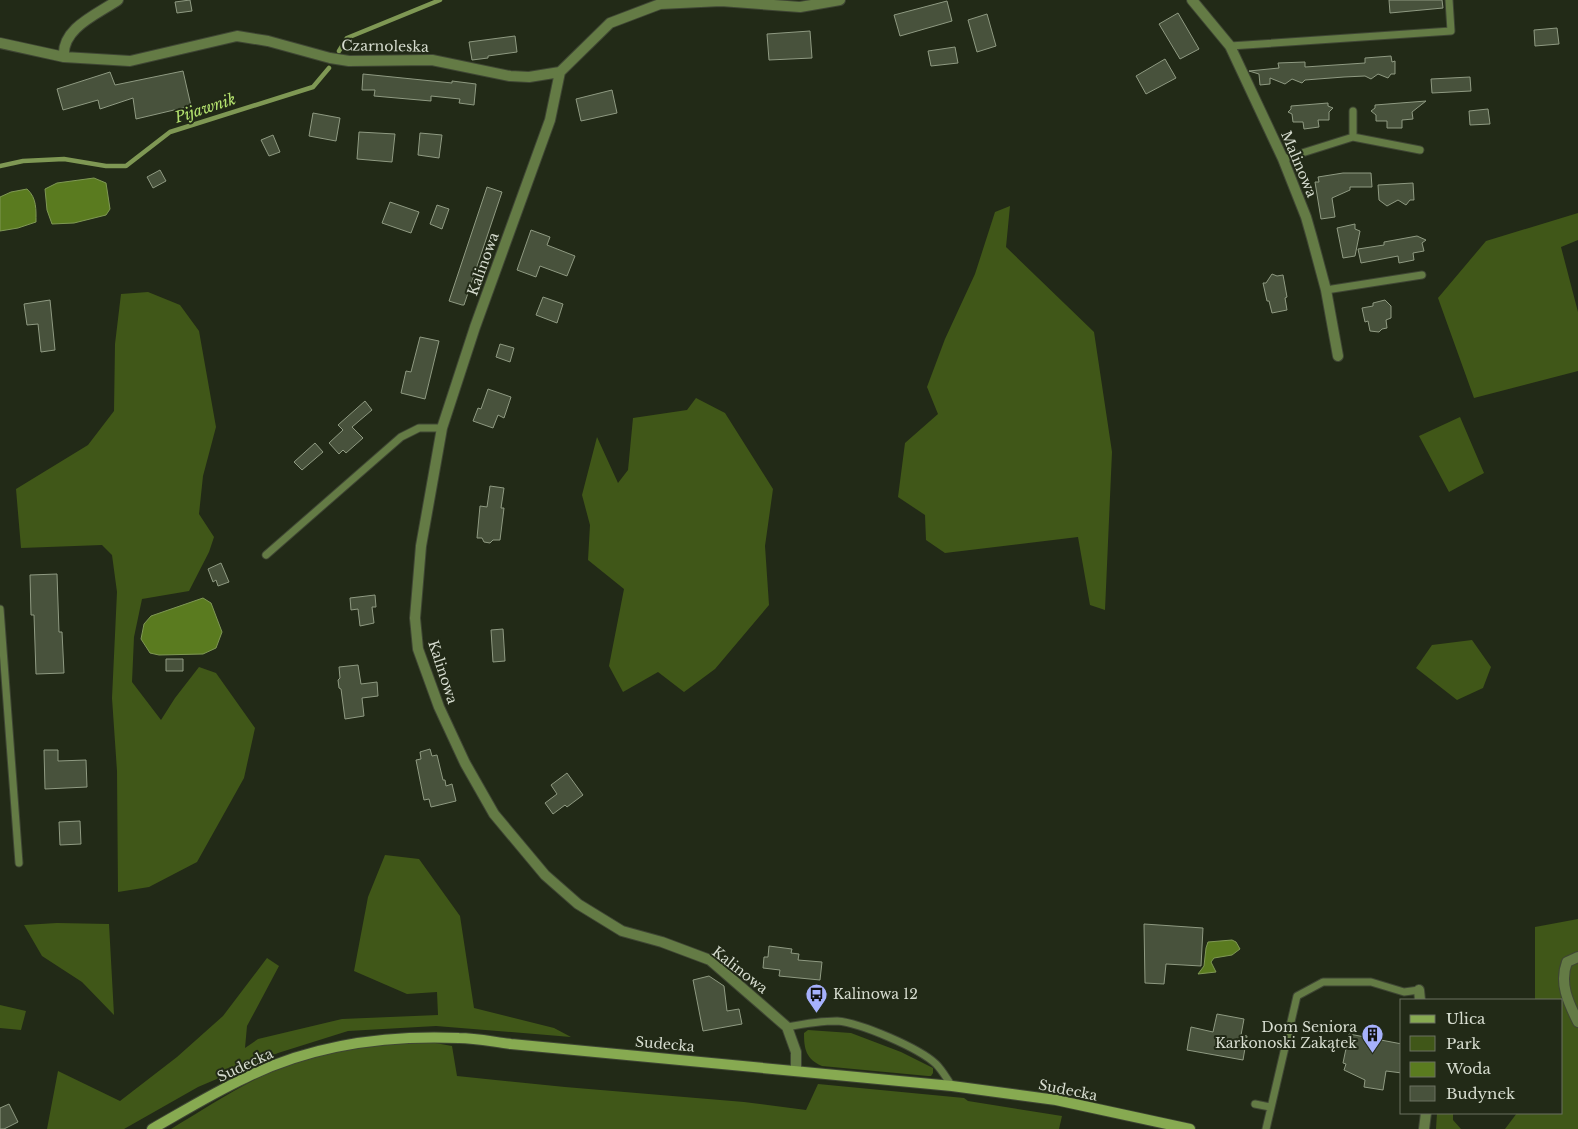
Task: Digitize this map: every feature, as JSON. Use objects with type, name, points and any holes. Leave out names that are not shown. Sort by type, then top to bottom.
[{"type":"main road","name":"Sudecka","points":[[152,1129],[245,1077],[301,1056],[357,1042],[404,1038],[460,1038],[952,1086],[1056,1100],[1190,1129]]},
{"type":"street","points":[[64,57],[63,48],[66,38],[83,22],[118,0]]},
{"type":"street","points":[[560,72],[610,23],[660,4],[721,0],[800,7],[840,0]]},
{"type":"street","name":"Malinowa","points":[[1192,0],[1230,46],[1283,159],[1306,217],[1326,290],[1338,356]]},
{"type":"street","name":"Czarnoleska","points":[[0,43],[64,57],[130,61],[236,36],[349,61],[432,60],[510,76],[529,77],[560,72]]},
{"type":"street","name":"Kalinowa","points":[[560,72],[550,120],[475,327],[442,428],[421,546],[415,618],[418,649],[439,707],[465,763],[494,814],[545,875],[578,904],[622,931],[662,942],[710,960],[787,1027],[796,1052],[796,1070]]},
{"type":"street","points":[[1578,957],[1567,962],[1563,983],[1571,1008],[1578,1022]]},
{"type":"lane","points":[[1230,46],[1451,31],[1449,0]]},
{"type":"lane","points":[[1353,111],[1353,138]]},
{"type":"lane","points":[[1283,159],[1353,138],[1420,150]]},
{"type":"lane","points":[[1326,290],[1422,275]]},
{"type":"lane","points":[[266,555],[401,437],[419,428],[442,428]]},
{"type":"lane","points":[[0,609],[19,863]]},
{"type":"lane","points":[[1266,1129],[1297,996],[1323,982],[1371,982],[1419,995]]},
{"type":"lane","points":[[787,1027],[838,1021],[856,1025],[887,1037],[924,1055],[936,1065],[952,1086]]},
{"type":"lane","points":[[1255,1104],[1270,1107]]},
{"type":"green space","points":[[1010,206],[1006,247],[1094,332],[1112,452],[1105,610],[1090,605],[1078,537],[945,553],[926,540],[925,515],[898,497],[905,443],[938,414],[927,387],[945,339],[975,274],[995,212]]},
{"type":"green space","points":[[1578,213],[1578,240],[1561,247],[1578,312],[1578,371],[1474,398],[1438,298],[1486,241]]},
{"type":"green space","points":[[148,292],[180,305],[199,331],[216,427],[203,476],[199,514],[214,537],[209,552],[189,591],[142,599],[134,637],[132,682],[161,720],[199,667],[216,673],[255,728],[244,778],[197,862],[149,887],[118,892],[117,771],[112,698],[117,592],[112,555],[102,545],[21,548],[16,489],[88,445],[114,411],[115,344],[121,294]]},
{"type":"green space","points":[[696,398],[725,413],[773,489],[765,546],[769,605],[715,669],[684,692],[658,672],[623,692],[609,666],[624,589],[588,560],[590,525],[582,495],[597,437],[618,483],[628,470],[633,418],[687,410]]},
{"type":"green space","points":[[1460,417],[1484,473],[1449,492],[1419,436]]},
{"type":"green space","points":[[1472,640],[1491,667],[1483,688],[1457,700],[1416,668],[1432,645]]},
{"type":"green space","points":[[385,855],[419,859],[460,916],[474,1008],[554,1028],[571,1037],[436,1026],[348,1031],[278,1053],[198,1087],[124,1129],[47,1129],[58,1071],[120,1101],[177,1057],[223,1016],[267,958],[279,966],[247,1026],[245,1048],[258,1039],[342,1019],[438,1015],[437,992],[407,994],[354,971],[368,897]]},
{"type":"green space","points":[[1578,919],[1578,1129],[1505,1129],[1516,1114],[1563,1114],[1563,999],[1535,999],[1535,927]]},
{"type":"green space","points":[[57,923],[109,924],[114,1015],[82,982],[42,956],[24,925]]},
{"type":"green space","points":[[0,1005],[26,1011],[21,1030],[0,1028]]},
{"type":"green space","points":[[808,1030],[851,1033],[901,1052],[933,1068],[933,1073],[931,1076],[928,1076],[822,1066],[812,1060],[807,1053],[804,1033]]},
{"type":"green space","points":[[402,1037],[452,1046],[457,1076],[744,1102],[806,1110],[818,1084],[964,1098],[968,1101],[1062,1116],[1059,1129],[171,1129],[236,1090],[287,1065],[328,1051]]},
{"type":"green space","points":[[1437,1114],[1453,1114],[1453,1120],[1461,1129],[1436,1129]]},
{"type":"water","points":[[94,178],[106,183],[110,209],[106,215],[74,223],[52,224],[47,210],[45,189],[57,183]]},
{"type":"water","points":[[27,189],[33,196],[36,222],[0,231],[0,197],[11,192]]},
{"type":"water","points":[[203,598],[211,603],[222,632],[216,648],[203,654],[159,655],[150,653],[141,639],[144,624],[151,616]]},
{"type":"water","points":[[1232,940],[1236,942],[1240,949],[1232,955],[1214,958],[1211,962],[1216,972],[1198,974],[1204,966],[1208,942]]},
{"type":"building","points":[[190,0],[192,11],[177,13],[175,2]]},
{"type":"building","points":[[1389,0],[1442,0],[1443,8],[1390,13]]},
{"type":"building","points":[[947,1],[952,21],[900,36],[894,15]]},
{"type":"building","points":[[1178,13],[1199,49],[1180,59],[1159,24]]},
{"type":"building","points":[[987,14],[996,46],[977,52],[968,20]]},
{"type":"building","points":[[1557,28],[1559,44],[1535,46],[1534,30]]},
{"type":"building","points":[[810,31],[812,58],[769,60],[767,34]]},
{"type":"building","points":[[515,36],[517,52],[472,60],[469,42]]},
{"type":"building","points":[[955,47],[958,63],[931,66],[928,51]]},
{"type":"building","points":[[1391,56],[1392,62],[1395,61],[1395,74],[1391,74],[1388,78],[1378,74],[1371,79],[1365,76],[1344,77],[1305,80],[1302,83],[1292,79],[1285,84],[1270,78],[1270,84],[1260,85],[1259,74],[1249,71],[1279,68],[1278,63],[1305,62],[1305,67],[1365,63],[1365,58]]},
{"type":"building","points":[[1165,59],[1176,78],[1146,94],[1136,76]]},
{"type":"building","points":[[183,71],[191,106],[136,119],[133,98],[100,109],[98,100],[63,110],[57,89],[110,72],[115,85]]},
{"type":"building","points":[[363,74],[476,84],[474,105],[459,103],[460,99],[431,96],[431,101],[374,96],[375,90],[362,90]]},
{"type":"building","points":[[1470,77],[1471,91],[1432,93],[1431,79]]},
{"type":"building","points":[[612,90],[617,113],[581,121],[576,99]]},
{"type":"building","points":[[1426,101],[1412,112],[1413,119],[1402,120],[1402,128],[1387,128],[1387,121],[1376,121],[1376,115],[1371,111],[1375,108],[1375,105]]},
{"type":"building","points":[[1328,103],[1328,106],[1333,108],[1329,112],[1329,120],[1318,120],[1319,127],[1304,129],[1303,122],[1293,122],[1292,114],[1288,112],[1291,106]]},
{"type":"building","points":[[1488,109],[1490,124],[1470,125],[1469,111]]},
{"type":"building","points":[[313,113],[340,118],[336,141],[309,136]]},
{"type":"building","points":[[359,132],[395,134],[392,162],[357,159]]},
{"type":"building","points":[[420,133],[442,135],[439,158],[418,155]]},
{"type":"building","points":[[273,135],[280,152],[269,156],[261,140]]},
{"type":"building","points":[[160,170],[166,181],[153,188],[147,177]]},
{"type":"building","points":[[1343,173],[1371,173],[1372,187],[1350,187],[1350,190],[1332,198],[1335,217],[1321,219],[1315,182],[1319,182],[1318,177]]},
{"type":"building","points":[[1413,183],[1414,200],[1410,200],[1406,205],[1398,200],[1387,206],[1379,200],[1378,185]]},
{"type":"building","points":[[487,187],[502,192],[464,305],[462,305],[449,301]]},
{"type":"building","points":[[390,202],[419,212],[411,233],[382,223]]},
{"type":"building","points":[[437,205],[449,209],[442,229],[430,224]]},
{"type":"building","points":[[1355,224],[1355,229],[1360,231],[1355,256],[1343,258],[1337,228]]},
{"type":"building","points":[[531,230],[550,237],[547,245],[575,256],[567,276],[540,266],[536,277],[517,270]]},
{"type":"building","points":[[1417,236],[1426,240],[1422,243],[1424,251],[1413,253],[1414,260],[1399,263],[1398,256],[1361,263],[1358,249],[1384,245],[1384,242]]},
{"type":"building","points":[[1272,274],[1277,276],[1283,275],[1287,310],[1272,313],[1263,283],[1266,283]]},
{"type":"building","points":[[543,297],[563,304],[557,323],[536,315]]},
{"type":"building","points":[[50,300],[55,350],[41,352],[38,324],[27,325],[24,304]]},
{"type":"building","points":[[1385,300],[1391,306],[1391,318],[1386,320],[1387,328],[1379,332],[1370,331],[1368,321],[1365,322],[1362,308],[1373,306],[1373,303]]},
{"type":"building","points":[[420,337],[439,341],[425,399],[401,393],[406,371],[411,372]]},
{"type":"building","points":[[500,344],[514,348],[510,362],[496,357]]},
{"type":"building","points":[[488,389],[511,397],[504,418],[498,415],[493,428],[473,421],[478,408],[481,409]]},
{"type":"building","points":[[365,401],[372,410],[352,427],[363,438],[346,453],[343,450],[339,454],[329,443],[343,430],[338,425]]},
{"type":"building","points":[[315,443],[323,452],[302,470],[294,462]]},
{"type":"building","points":[[490,486],[504,488],[501,508],[504,508],[500,540],[493,540],[490,543],[484,542],[482,538],[477,538],[480,506],[487,507]]},
{"type":"building","points":[[221,563],[229,582],[218,586],[216,580],[213,582],[208,569]]},
{"type":"building","points":[[57,574],[59,632],[62,632],[64,673],[36,674],[34,615],[31,615],[30,575]]},
{"type":"building","points":[[375,595],[376,607],[372,607],[374,623],[360,626],[358,609],[351,610],[350,598]]},
{"type":"building","points":[[503,629],[505,661],[493,662],[491,630]]},
{"type":"building","points":[[166,659],[183,659],[183,671],[166,671]]},
{"type":"building","points":[[358,665],[361,684],[377,682],[378,696],[362,698],[364,716],[345,719],[338,680],[340,678],[339,667]]},
{"type":"building","points":[[430,749],[432,756],[437,755],[446,786],[452,784],[456,801],[431,807],[429,799],[424,800],[416,760],[421,759],[420,752]]},
{"type":"building","points":[[44,750],[58,750],[58,761],[86,760],[87,787],[45,789]]},
{"type":"building","points":[[567,773],[583,795],[567,807],[565,805],[553,814],[545,803],[557,794],[551,785]]},
{"type":"building","points":[[80,821],[81,844],[60,845],[59,822]]},
{"type":"building","points":[[1144,924],[1203,928],[1201,966],[1166,964],[1164,984],[1145,983]]},
{"type":"building","points":[[769,946],[792,949],[791,953],[799,954],[798,960],[822,962],[820,980],[779,976],[780,970],[763,968],[764,957],[768,957]]},
{"type":"building","points":[[709,976],[724,986],[727,1011],[739,1009],[742,1024],[703,1031],[693,980]]},
{"type":"building","points":[[1217,1014],[1244,1019],[1241,1035],[1247,1036],[1243,1060],[1187,1050],[1191,1027],[1213,1032]]},
{"type":"building","name":"Dom Seniora Karkonoski Zakątek","points":[[1349,1034],[1400,1044],[1400,1073],[1386,1071],[1383,1090],[1364,1087],[1365,1080],[1344,1070],[1346,1064],[1343,1063]]},
{"type":"building","points":[[9,1104],[18,1122],[0,1129],[0,1108]]},
{"type":"waterway","name":"Pijawnik","points":[[339,51],[347,38],[440,0]]},
{"type":"waterway","name":"Pijawnik","points":[[0,166],[23,161],[64,159],[106,166],[126,166],[170,132],[313,87],[329,68]]},
{"type":"place","name":"Kalinowa 12","points":[[817,1013]]},
{"type":"place","name":"Dom Seniora Karkonoski Zakątek","points":[[1373,1054]]}]
